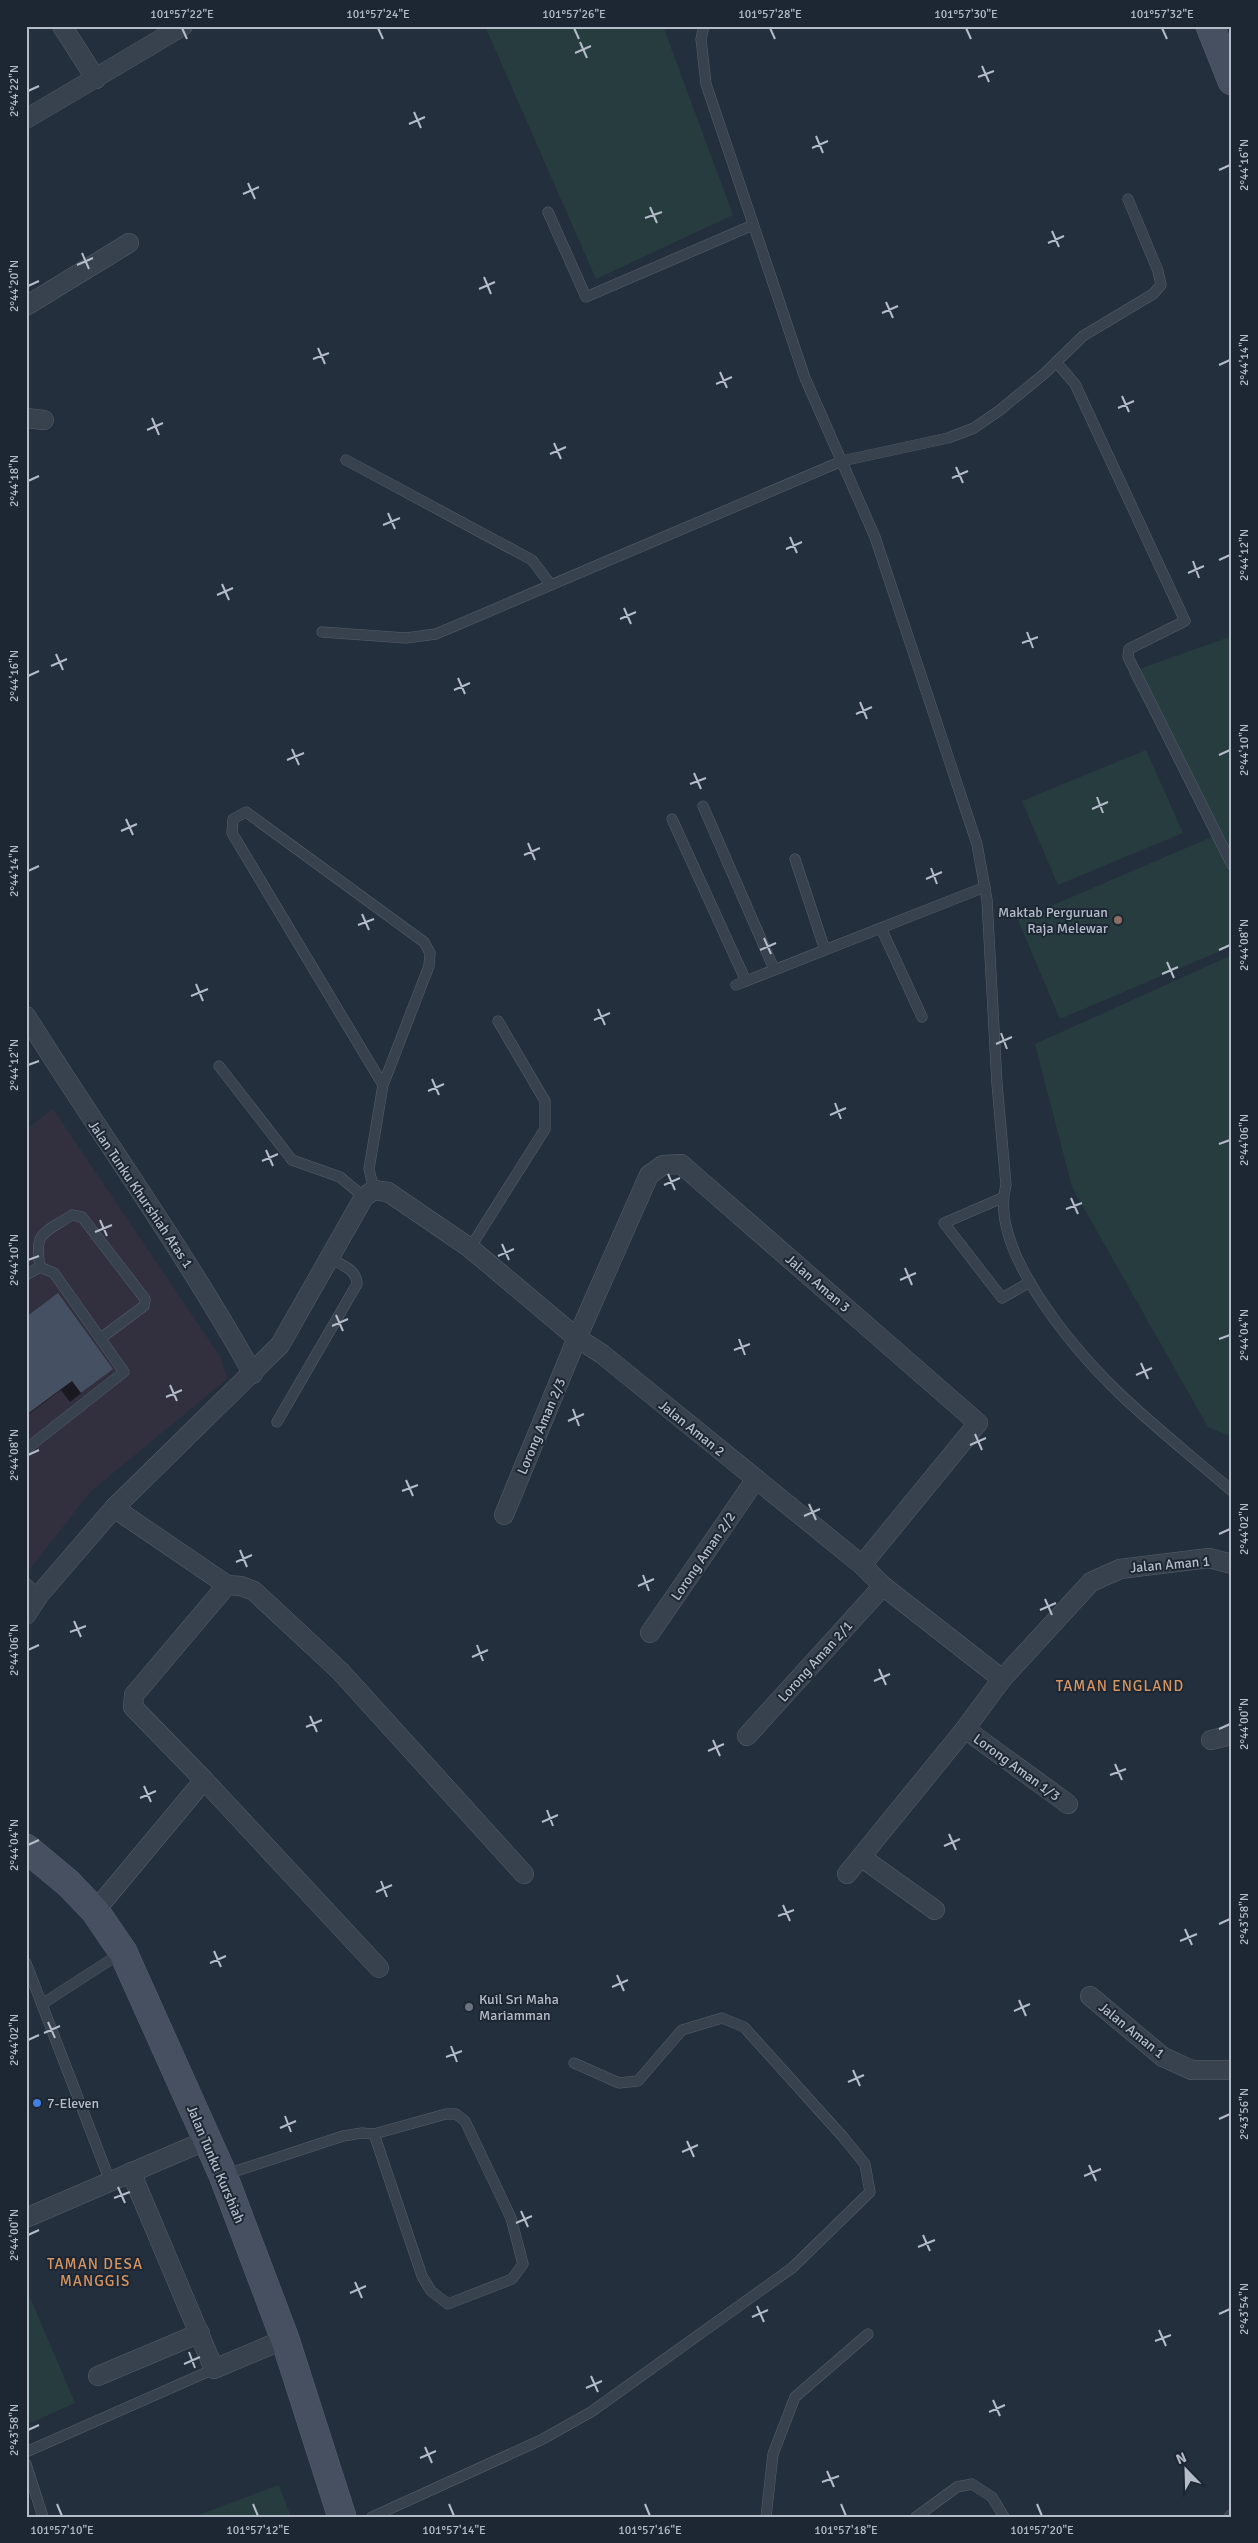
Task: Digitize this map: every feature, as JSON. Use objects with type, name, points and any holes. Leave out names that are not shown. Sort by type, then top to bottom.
[{"type":"main road","points":[[1210,26],[1232,81]]},
{"type":"main road","name":"Jalan Tunku Kurshiah","points":[[26,1848],[68,1883],[95,1911],[123,1952],[222,2176],[285,2340],[342,2517]]},
{"type":"street","points":[[62,26],[96,79]]},
{"type":"street","points":[[26,119],[96,79],[160,33],[182,26]]},
{"type":"street","points":[[26,306],[129,243]]},
{"type":"street","name":"Jalan Tunku Khurshiah Atas 1","points":[[26,1016],[75,1095],[213,1302],[253,1374]]},
{"type":"street","name":"Jalan Aman 3","points":[[577,1338],[649,1175],[663,1165],[681,1164],[978,1423],[862,1565]]},
{"type":"street","name":"Jalan Aman 2","points":[[369,1193],[388,1192],[470,1248],[577,1338],[602,1354],[862,1565],[882,1586],[1002,1679]]},
{"type":"street","points":[[26,1615],[33,1589],[253,1374],[280,1345],[329,1258],[369,1193]]},
{"type":"street","name":"Lorong Aman 2/3","points":[[504,1515],[577,1338]]},
{"type":"street","name":"Lorong Aman 2/2","points":[[650,1633],[756,1479]]},
{"type":"street","points":[[114,1508],[227,1585],[241,1586],[254,1591],[340,1671],[524,1874]]},
{"type":"street","name":"Jalan Aman 1","points":[[847,1874],[966,1729],[1002,1679],[1091,1582],[1120,1569],[1209,1558],[1232,1564]]},
{"type":"street","points":[[227,1585],[134,1695],[133,1707],[204,1780],[379,1968]]},
{"type":"street","name":"Lorong Aman 2/1","points":[[747,1736],[882,1586]]},
{"type":"street","name":"Lorong Aman 1/3","points":[[966,1729],[1068,1804]]},
{"type":"street","points":[[1211,1740],[1232,1735]]},
{"type":"street","points":[[95,1911],[204,1780]]},
{"type":"street","points":[[861,1857],[935,1910]]},
{"type":"street","name":"Jalan Aman 1","points":[[1090,1996],[1163,2057],[1192,2070],[1232,2070]]},
{"type":"street","points":[[28,2217],[207,2140]]},
{"type":"street","points":[[131,2172],[214,2369],[285,2340]]},
{"type":"street","points":[[98,2376],[200,2333]]},
{"type":"lane","points":[[704,26],[701,38],[706,84],[753,225],[805,378],[875,537],[915,652],[977,844],[985,887],[997,1084],[1006,1185],[1002,1198],[1006,1231],[1030,1282],[1073,1343],[1117,1391],[1232,1491]]},
{"type":"lane","points":[[322,632],[406,638],[436,634],[842,461],[948,438],[974,428],[1000,410],[1083,336],[1154,294],[1161,285],[1158,271],[1128,199]]},
{"type":"lane","points":[[548,212],[586,297],[753,225]]},
{"type":"lane","points":[[1056,362],[1075,384],[1185,621],[1134,645],[1129,649],[1128,657],[1232,865]]},
{"type":"lane","points":[[346,460],[532,560],[551,585]]},
{"type":"lane","points":[[703,806],[774,969]]},
{"type":"lane","points":[[219,1066],[292,1160],[340,1177],[369,1193],[369,1169],[383,1085],[429,966],[430,953],[424,942],[246,812],[233,819],[232,833],[383,1085]]},
{"type":"lane","points":[[672,819],[741,983],[985,887]]},
{"type":"lane","points":[[795,859],[825,950]]},
{"type":"lane","points":[[881,928],[922,1017]]},
{"type":"lane","points":[[470,1248],[545,1129],[545,1101],[498,1022]]},
{"type":"lane","points":[[1002,1198],[944,1223],[1002,1298],[1030,1282]]},
{"type":"lane","points":[[40,1267],[36,1244],[40,1238],[72,1215],[82,1216],[145,1298],[144,1306],[101,1338]]},
{"type":"lane","points":[[277,1422],[357,1284],[354,1272],[329,1258]]},
{"type":"lane","points":[[26,1275],[40,1267]]},
{"type":"lane","points":[[26,1449],[124,1372],[54,1273],[40,1267]]},
{"type":"lane","points":[[42,2004],[123,1952]]},
{"type":"lane","points":[[26,1963],[110,2181]]},
{"type":"lane","points":[[372,2517],[541,2440],[591,2412],[792,2268],[870,2192],[865,2164],[744,2027],[722,2018],[682,2030],[638,2081],[619,2083],[574,2063]]},
{"type":"lane","points":[[222,2176],[343,2136],[362,2133],[374,2134],[446,2114],[456,2114],[465,2121],[511,2218],[523,2264],[512,2280],[448,2304],[431,2291],[422,2276],[374,2134]]},
{"type":"lane","points":[[766,2517],[773,2454],[795,2397],[868,2334]]},
{"type":"lane","points":[[26,2452],[214,2369]]},
{"type":"lane","points":[[26,2464],[42,2517]]},
{"type":"lane","points":[[916,2517],[957,2487],[972,2484],[992,2497],[1004,2517]]},
{"type":"shaded area","points":[[53,1109],[221,1358],[227,1379],[90,1492],[26,1574],[26,1130]]},
{"type":"green space","points":[[485,26],[663,26],[733,215],[596,279]]},
{"type":"green space","points":[[1232,636],[1232,867],[1128,673]]},
{"type":"green space","points":[[1146,750],[1183,833],[1058,885],[1022,801]]},
{"type":"green space","points":[[1214,836],[1232,875],[1232,946],[1060,1019],[1018,920]]},
{"type":"green space","points":[[1232,955],[1232,1437],[1208,1427],[1072,1187],[1035,1044]]},
{"type":"green space","points":[[26,2288],[75,2403],[26,2425]]},
{"type":"green space","points":[[279,2485],[291,2517],[193,2517]]},
{"type":"building","points":[[58,1293],[113,1369],[81,1393],[72,1381],[26,1415],[26,1317]]},
{"type":"place","name":"Maktab Perguruan Raja Melewar","points":[[1118,920]]},
{"type":"place","name":"Kuil Sri Maha Mariamman","points":[[469,2007]]},
{"type":"place","name":"7-Eleven","points":[[37,2103]]},
{"type":"district","name":"TAMAN ENGLAND","points":[[1120,1686]]},
{"type":"district","name":"TAMAN DESA MANGGIS","points":[[95,2272]]}]
